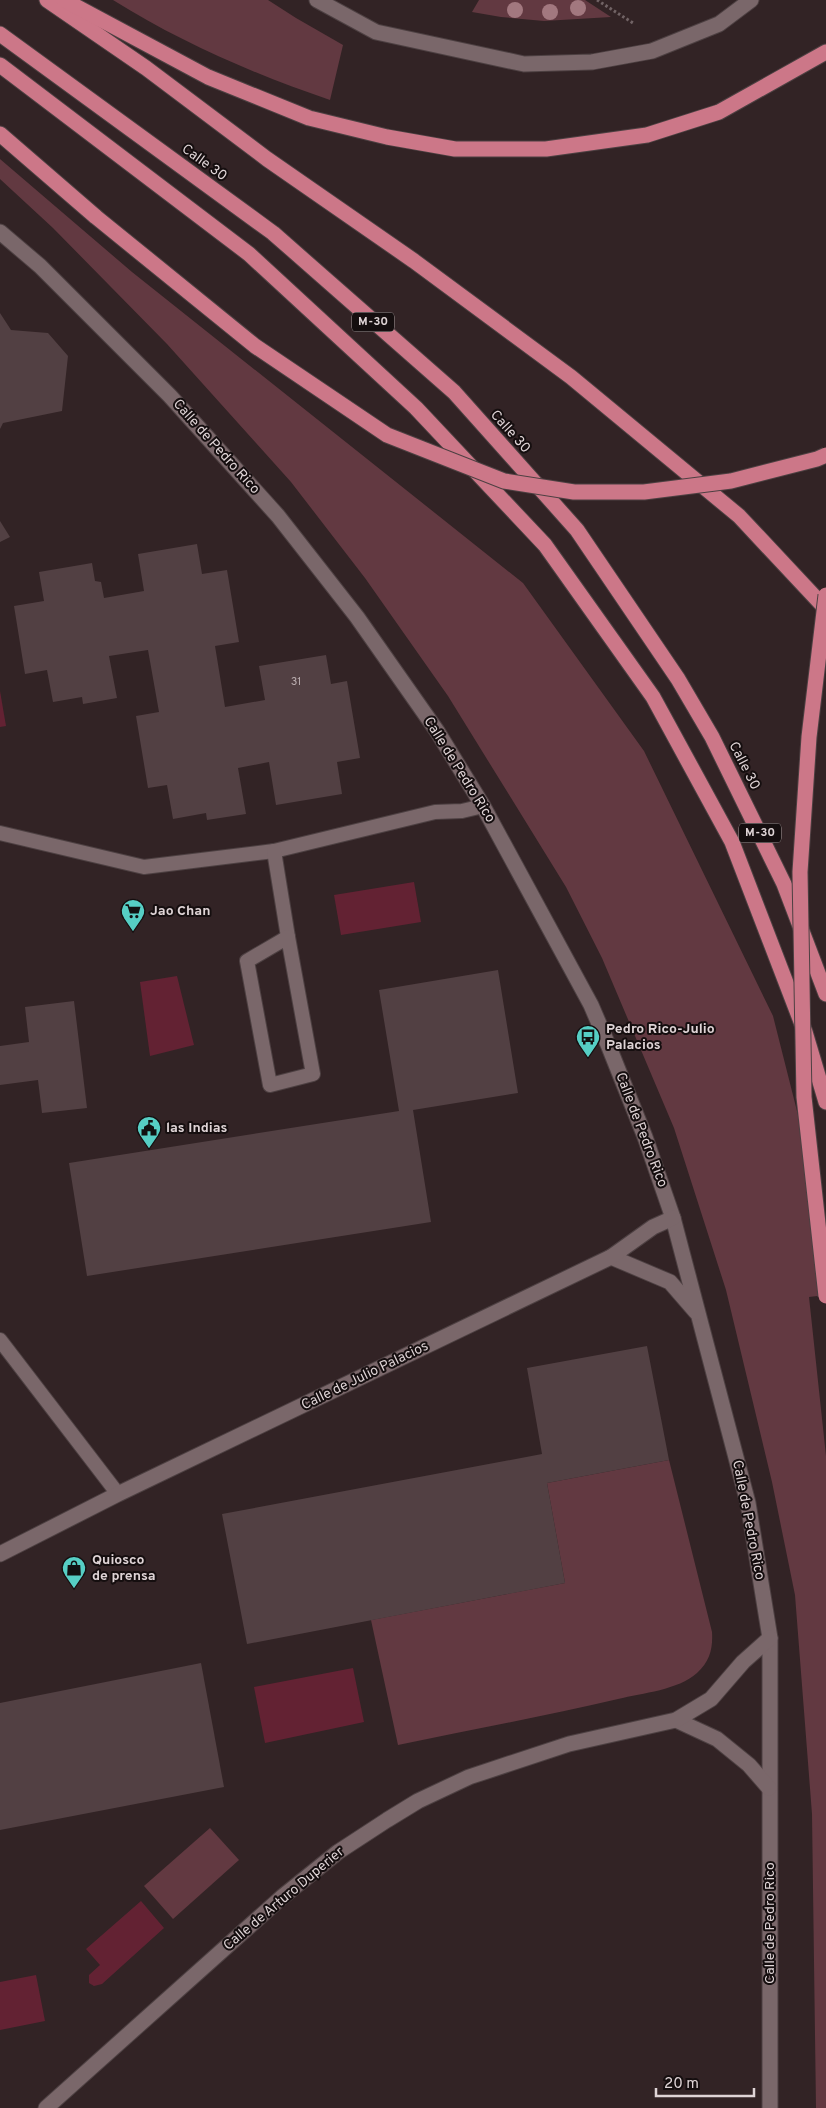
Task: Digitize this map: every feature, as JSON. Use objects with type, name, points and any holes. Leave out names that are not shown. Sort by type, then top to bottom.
[{"type":"highway","points":[[47,0],[146,68],[266,159],[414,261],[571,377],[739,516],[826,609]]},
{"type":"highway","points":[[64,0],[208,77],[309,118],[387,137],[455,149],[546,149],[647,135],[719,112],[826,52]]},
{"type":"highway","name":"Calle 30","points":[[0,34],[272,233],[454,392],[576,530],[678,679],[712,737],[784,884],[826,994]]},
{"type":"highway","points":[[0,65],[249,254],[416,408],[545,545],[653,696],[732,842],[805,1032],[826,1102]]},
{"type":"highway","points":[[0,134],[96,217],[255,346],[387,435],[504,481],[574,492],[644,492],[732,481],[826,455]]},
{"type":"highway","points":[[826,595],[809,736],[800,872],[804,1097],[826,1296]]},
{"type":"street","points":[[317,0],[376,32],[524,64],[592,62],[652,50],[719,24],[751,0]]},
{"type":"street","name":"Calle de Pedro Rico","points":[[0,232],[40,266],[170,396],[278,516],[357,617],[436,731],[483,806],[591,1005],[645,1137],[673,1218],[748,1504],[770,1638],[770,2108]]},
{"type":"street","name":"Calle de Julio Palacios","points":[[0,1554],[118,1494],[611,1257],[653,1227],[673,1218]]},
{"type":"street","points":[[611,1257],[670,1282],[698,1315]]},
{"type":"street","name":"Calle de Arturo Duperier","points":[[46,2108],[282,1897],[338,1852],[394,1815],[418,1801],[469,1777],[568,1744],[676,1720],[711,1698],[743,1662],[770,1638]]},
{"type":"street","points":[[676,1720],[717,1739],[749,1765],[769,1788]]},
{"type":"lane","points":[[0,833],[144,868],[274,851],[436,812],[483,806]]},
{"type":"lane","points":[[274,851],[312,1074],[270,1085],[247,961],[288,937]]},
{"type":"lane","points":[[0,1340],[118,1494]]},
{"type":"path","points":[[598,0],[633,22]]},
{"type":"shaded area","points":[[113,0],[268,0],[343,45],[330,100],[274,80],[192,44]]},
{"type":"shaded area","points":[[479,0],[585,0],[611,17],[544,21],[501,17],[472,12]]},
{"type":"shaded area","points":[[0,159],[132,272],[523,583],[644,751],[773,1016],[826,1226],[826,1295],[809,1297],[826,1456],[826,2108],[816,2108],[812,1814],[795,1595],[772,1482],[726,1290],[674,1128],[602,958],[566,887],[448,696],[365,578],[291,482],[167,344],[53,228],[0,179]]},
{"type":"shaded area","points":[[0,691],[6,726],[0,727]]},
{"type":"shaded area","points":[[414,882],[421,922],[341,935],[334,895]]},
{"type":"shaded area","points":[[177,976],[194,1045],[150,1056],[140,982]]},
{"type":"shaded area","points":[[669,1460],[712,1632],[710,1654],[705,1664],[697,1673],[689,1679],[660,1690],[398,1745],[371,1620],[565,1583],[547,1483]]},
{"type":"shaded area","points":[[353,1668],[364,1722],[265,1743],[254,1687]]},
{"type":"shaded area","points":[[210,1828],[239,1860],[173,1919],[144,1886]]},
{"type":"shaded area","points":[[141,1901],[164,1928],[102,1984],[94,1986],[89,1983],[89,1975],[100,1965],[86,1949]]},
{"type":"shaded area","points":[[36,1975],[45,2021],[0,2030],[0,1982]]},
{"type":"building","points":[[0,313],[11,330],[48,333],[68,356],[62,411],[3,423],[0,429]]},
{"type":"building","points":[[0,521],[10,537],[0,542]]},
{"type":"building","points":[[197,544],[202,574],[227,570],[239,642],[215,646],[225,707],[265,700],[259,666],[326,655],[331,684],[347,681],[360,758],[337,762],[342,794],[276,805],[269,762],[238,768],[246,814],[207,820],[206,813],[173,819],[167,785],[148,788],[136,716],[159,712],[148,650],[109,656],[117,698],[83,704],[82,697],[53,702],[47,670],[25,674],[14,606],[44,601],[39,572],[92,563],[95,581],[101,582],[104,598],[144,591],[138,554]]},
{"type":"building","points":[[498,970],[518,1093],[413,1110],[431,1222],[87,1276],[69,1163],[399,1111],[379,990]]},
{"type":"building","points":[[74,1001],[87,1108],[42,1113],[38,1080],[0,1085],[0,1046],[29,1042],[25,1007]]},
{"type":"building","points":[[647,1346],[669,1460],[547,1483],[565,1583],[247,1644],[222,1514],[542,1454],[527,1368]]},
{"type":"building","points":[[201,1663],[224,1787],[0,1830],[0,1703]]},
{"type":"place","name":"Jao Chan","points":[[133,932]]},
{"type":"place","name":"Pedro Rico-Julio Palacios","points":[[588,1058]]},
{"type":"place","name":"las Indias","points":[[149,1149]]},
{"type":"place","name":"Quiosco de prensa","points":[[74,1589]]}]
